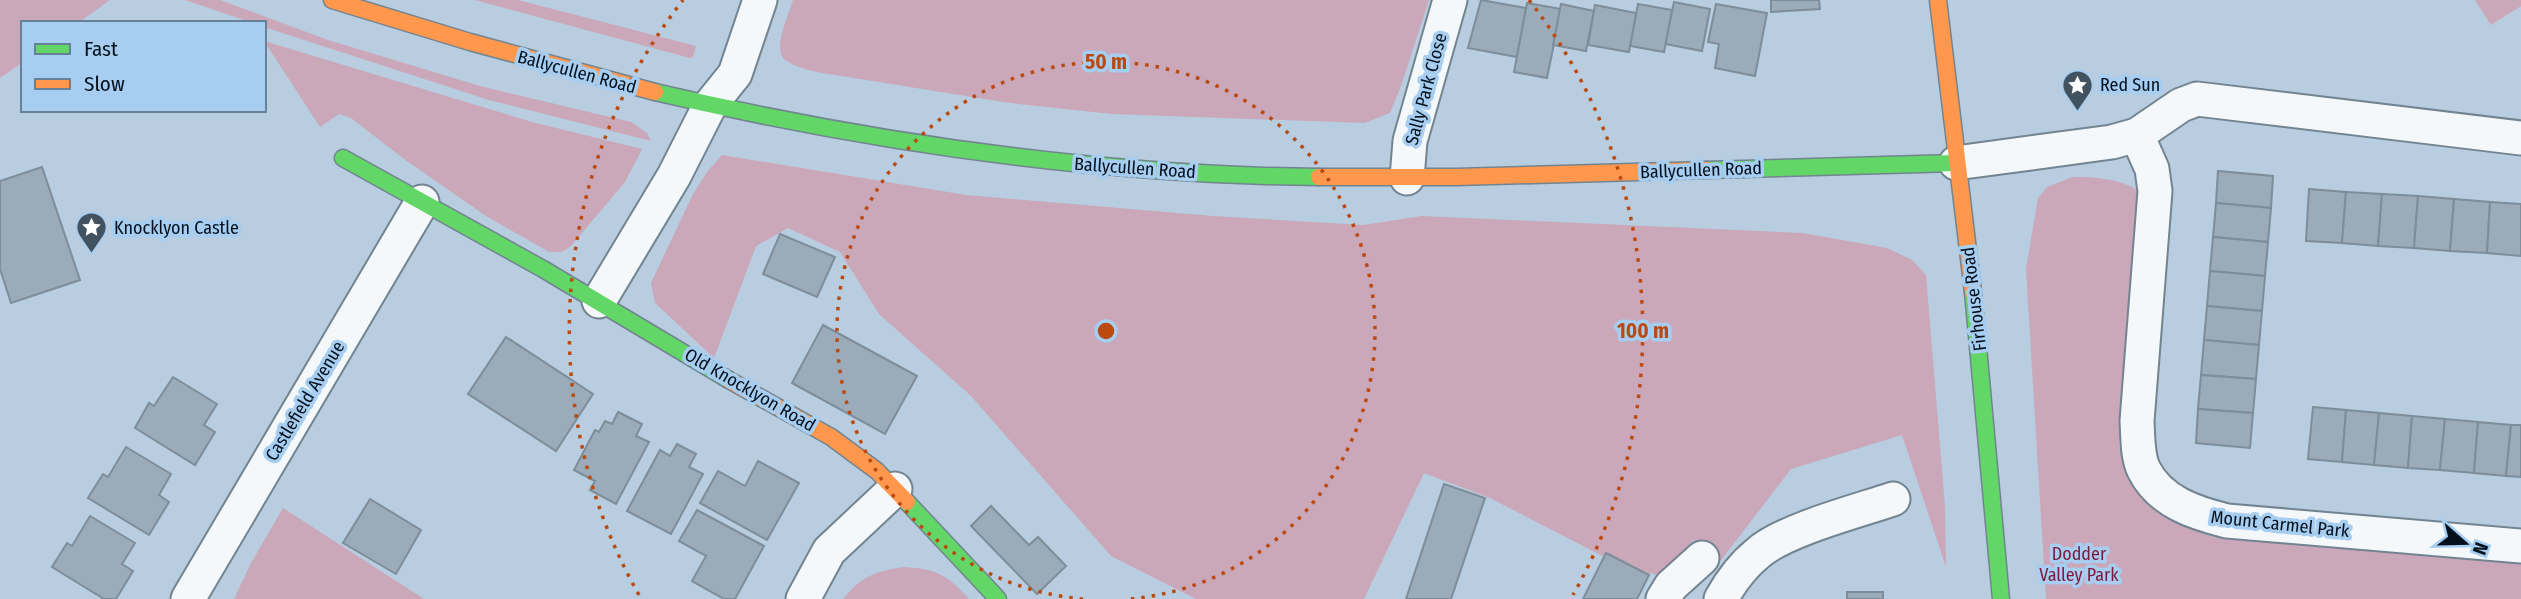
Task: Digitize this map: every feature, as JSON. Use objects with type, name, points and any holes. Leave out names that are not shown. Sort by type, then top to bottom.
[{"type":"street","name":"Ballycullen Road","points":[[332,0],[368,13],[580,74],[710,105],[907,143],[1087,166],[1225,175],[1407,178],[1956,163]]},
{"type":"street","points":[[599,301],[674,176],[710,105],[735,74],[760,0]]},
{"type":"street","name":"Sally Park Close","points":[[1407,178],[1409,141],[1450,0]]},
{"type":"street","name":"Firhouse Road","points":[[1938,0],[1980,349],[2001,599]]},
{"type":"street","points":[[1956,163],[2112,142],[2137,135],[2181,105],[2197,99],[2521,138]]},
{"type":"street","name":"Mount Carmel Park","points":[[2137,135],[2152,169],[2154,191],[2137,421],[2144,470],[2160,490],[2177,504],[2198,514],[2227,521],[2521,546]]},
{"type":"street","name":"Old Knocklyon Road","points":[[343,158],[599,301],[765,401],[831,437],[877,471],[998,599]]},
{"type":"street","name":"Castlefield Avenue","points":[[188,599],[422,202]]},
{"type":"street","points":[[803,599],[829,551],[895,489]]},
{"type":"street","points":[[1721,599],[1734,576],[1759,551],[1786,536],[1893,499]]},
{"type":"street","points":[[1663,599],[1671,586],[1702,558]]},
{"type":"green space","points":[[0,0],[110,0],[81,21],[21,21],[21,63],[0,78]]},
{"type":"green space","points":[[185,0],[220,0],[328,40],[480,86],[631,122],[647,133],[651,141],[489,100],[266,28],[266,21],[247,21]]},
{"type":"green space","points":[[475,0],[518,0],[696,46],[693,57],[690,58]]},
{"type":"green space","points":[[793,0],[1429,0],[1390,113],[1365,123],[1112,114],[1010,103],[816,72],[791,64],[781,54],[781,39]]},
{"type":"green space","points":[[2475,0],[2521,0],[2521,6],[2491,25]]},
{"type":"green space","points":[[266,42],[532,122],[642,149],[625,182],[570,247],[561,252],[549,252],[486,216],[351,118],[339,114],[320,127]]},
{"type":"green space","points":[[722,155],[966,195],[1213,216],[1363,225],[1422,216],[1802,233],[1887,248],[1912,260],[1926,275],[1945,507],[1946,567],[1902,435],[1791,469],[1718,564],[1715,553],[1711,557],[1693,540],[1667,582],[1652,573],[1641,576],[1490,498],[1424,473],[1364,599],[1196,599],[1111,556],[971,396],[879,314],[840,252],[788,228],[756,246],[714,358],[655,303],[651,283],[693,194]]},
{"type":"green space","name":"Dodder Valley Park","points":[[2072,177],[2121,182],[2136,189],[2140,202],[2119,445],[2133,481],[2151,506],[2177,523],[2213,537],[2521,563],[2521,599],[2046,599],[2026,269],[2038,198],[2047,187]]},
{"type":"green space","points":[[283,508],[424,599],[234,599]]},
{"type":"green space","points":[[903,567],[940,574],[969,599],[843,599],[869,576]]},
{"type":"building","points":[[1481,0],[1526,8],[1517,57],[1468,48]]},
{"type":"building","points":[[1771,0],[1819,0],[1820,9],[1771,12]]},
{"type":"building","points":[[1674,2],[1710,9],[1702,51],[1665,44]]},
{"type":"building","points":[[1527,3],[1561,9],[1547,78],[1514,72]]},
{"type":"building","points":[[1561,4],[1594,11],[1586,51],[1553,45]]},
{"type":"building","points":[[1638,4],[1672,10],[1664,52],[1630,46]]},
{"type":"building","points":[[1716,4],[1767,13],[1755,76],[1715,68],[1719,44],[1708,42]]},
{"type":"building","points":[[1595,5],[1636,13],[1629,52],[1588,45]]},
{"type":"building","points":[[42,167],[80,280],[11,303],[0,269],[0,181]]},
{"type":"building","points":[[2218,171],[2273,176],[2271,208],[2216,203]]},
{"type":"building","points":[[2309,189],[2346,192],[2342,243],[2306,241]]},
{"type":"building","points":[[2346,192],[2382,194],[2378,246],[2342,243]]},
{"type":"building","points":[[2382,194],[2418,196],[2414,248],[2378,246]]},
{"type":"building","points":[[2418,196],[2454,199],[2450,251],[2414,248]]},
{"type":"building","points":[[2454,199],[2490,202],[2487,253],[2450,251]]},
{"type":"building","points":[[2490,202],[2521,204],[2521,256],[2487,253]]},
{"type":"building","points":[[2216,203],[2271,208],[2268,242],[2213,237]]},
{"type":"building","points":[[780,234],[835,257],[817,297],[763,274]]},
{"type":"building","points":[[2213,237],[2268,242],[2265,276],[2210,271]]},
{"type":"building","points":[[2210,271],[2265,276],[2262,311],[2207,306]]},
{"type":"building","points":[[2207,306],[2262,311],[2259,345],[2204,340]]},
{"type":"building","points":[[823,325],[917,376],[885,434],[792,383]]},
{"type":"building","points":[[506,337],[593,394],[556,451],[468,394]]},
{"type":"building","points":[[2204,340],[2259,345],[2256,379],[2201,375]]},
{"type":"building","points":[[2201,375],[2256,379],[2253,413],[2198,409]]},
{"type":"building","points":[[173,377],[217,404],[204,425],[215,432],[195,465],[135,428],[149,403],[154,406]]},
{"type":"building","points":[[2313,407],[2346,410],[2342,462],[2308,459]]},
{"type":"building","points":[[2198,409],[2253,413],[2250,448],[2196,443]]},
{"type":"building","points":[[2346,410],[2379,413],[2374,465],[2342,462]]},
{"type":"building","points":[[618,412],[642,424],[636,436],[649,442],[616,504],[590,490],[595,481],[574,470],[595,430],[599,432],[605,421],[612,424]]},
{"type":"building","points":[[2379,413],[2412,416],[2408,468],[2374,465]]},
{"type":"building","points":[[2412,416],[2445,419],[2440,470],[2408,468]]},
{"type":"building","points":[[2445,419],[2478,422],[2474,473],[2440,470]]},
{"type":"building","points":[[2478,422],[2511,425],[2506,476],[2474,473]]},
{"type":"building","points":[[2511,425],[2521,425],[2521,477],[2506,476]]},
{"type":"building","points":[[677,444],[696,454],[689,467],[703,474],[671,534],[627,511],[660,450],[670,456]]},
{"type":"building","points":[[126,447],[171,474],[159,495],[169,502],[149,535],[88,498],[103,474],[108,477]]},
{"type":"building","points":[[758,461],[799,483],[767,540],[700,503],[718,471],[745,486]]},
{"type":"building","points":[[1444,484],[1485,498],[1451,599],[1406,599]]},
{"type":"building","points":[[370,499],[421,530],[396,574],[343,543]]},
{"type":"building","points":[[991,506],[1029,545],[1038,537],[1066,566],[1037,594],[971,526]]},
{"type":"building","points":[[697,510],[764,546],[735,599],[724,599],[692,581],[706,556],[679,541]]},
{"type":"building","points":[[90,516],[135,543],[122,564],[133,571],[116,599],[104,599],[52,567],[67,543],[72,546]]},
{"type":"building","points":[[1606,553],[1649,575],[1637,599],[1583,599]]},
{"type":"building","points":[[1847,592],[1883,592],[1883,599],[1847,599]]},
{"type":"traffic: fast","points":[[655,92],[820,127],[985,153],[1151,170],[1319,177]]},
{"type":"traffic: fast","points":[[343,158],[543,269],[729,380]]},
{"type":"traffic: fast","points":[[1707,170],[1956,163]]},
{"type":"traffic: fast","points":[[1973,292],[2001,599]]},
{"type":"traffic: fast","points":[[907,502],[998,599]]},
{"type":"traffic: slow","points":[[332,0],[470,42],[655,92]]},
{"type":"traffic: slow","points":[[1938,0],[1973,292]]},
{"type":"traffic: slow","points":[[1319,177],[1457,177],[1707,170]]},
{"type":"traffic: slow","points":[[729,380],[831,437],[877,471],[907,502]]},
{"type":"place","name":"Red Sun","points":[[2077,112]]},
{"type":"place","name":"Knocklyon Castle","points":[[91,255]]}]
